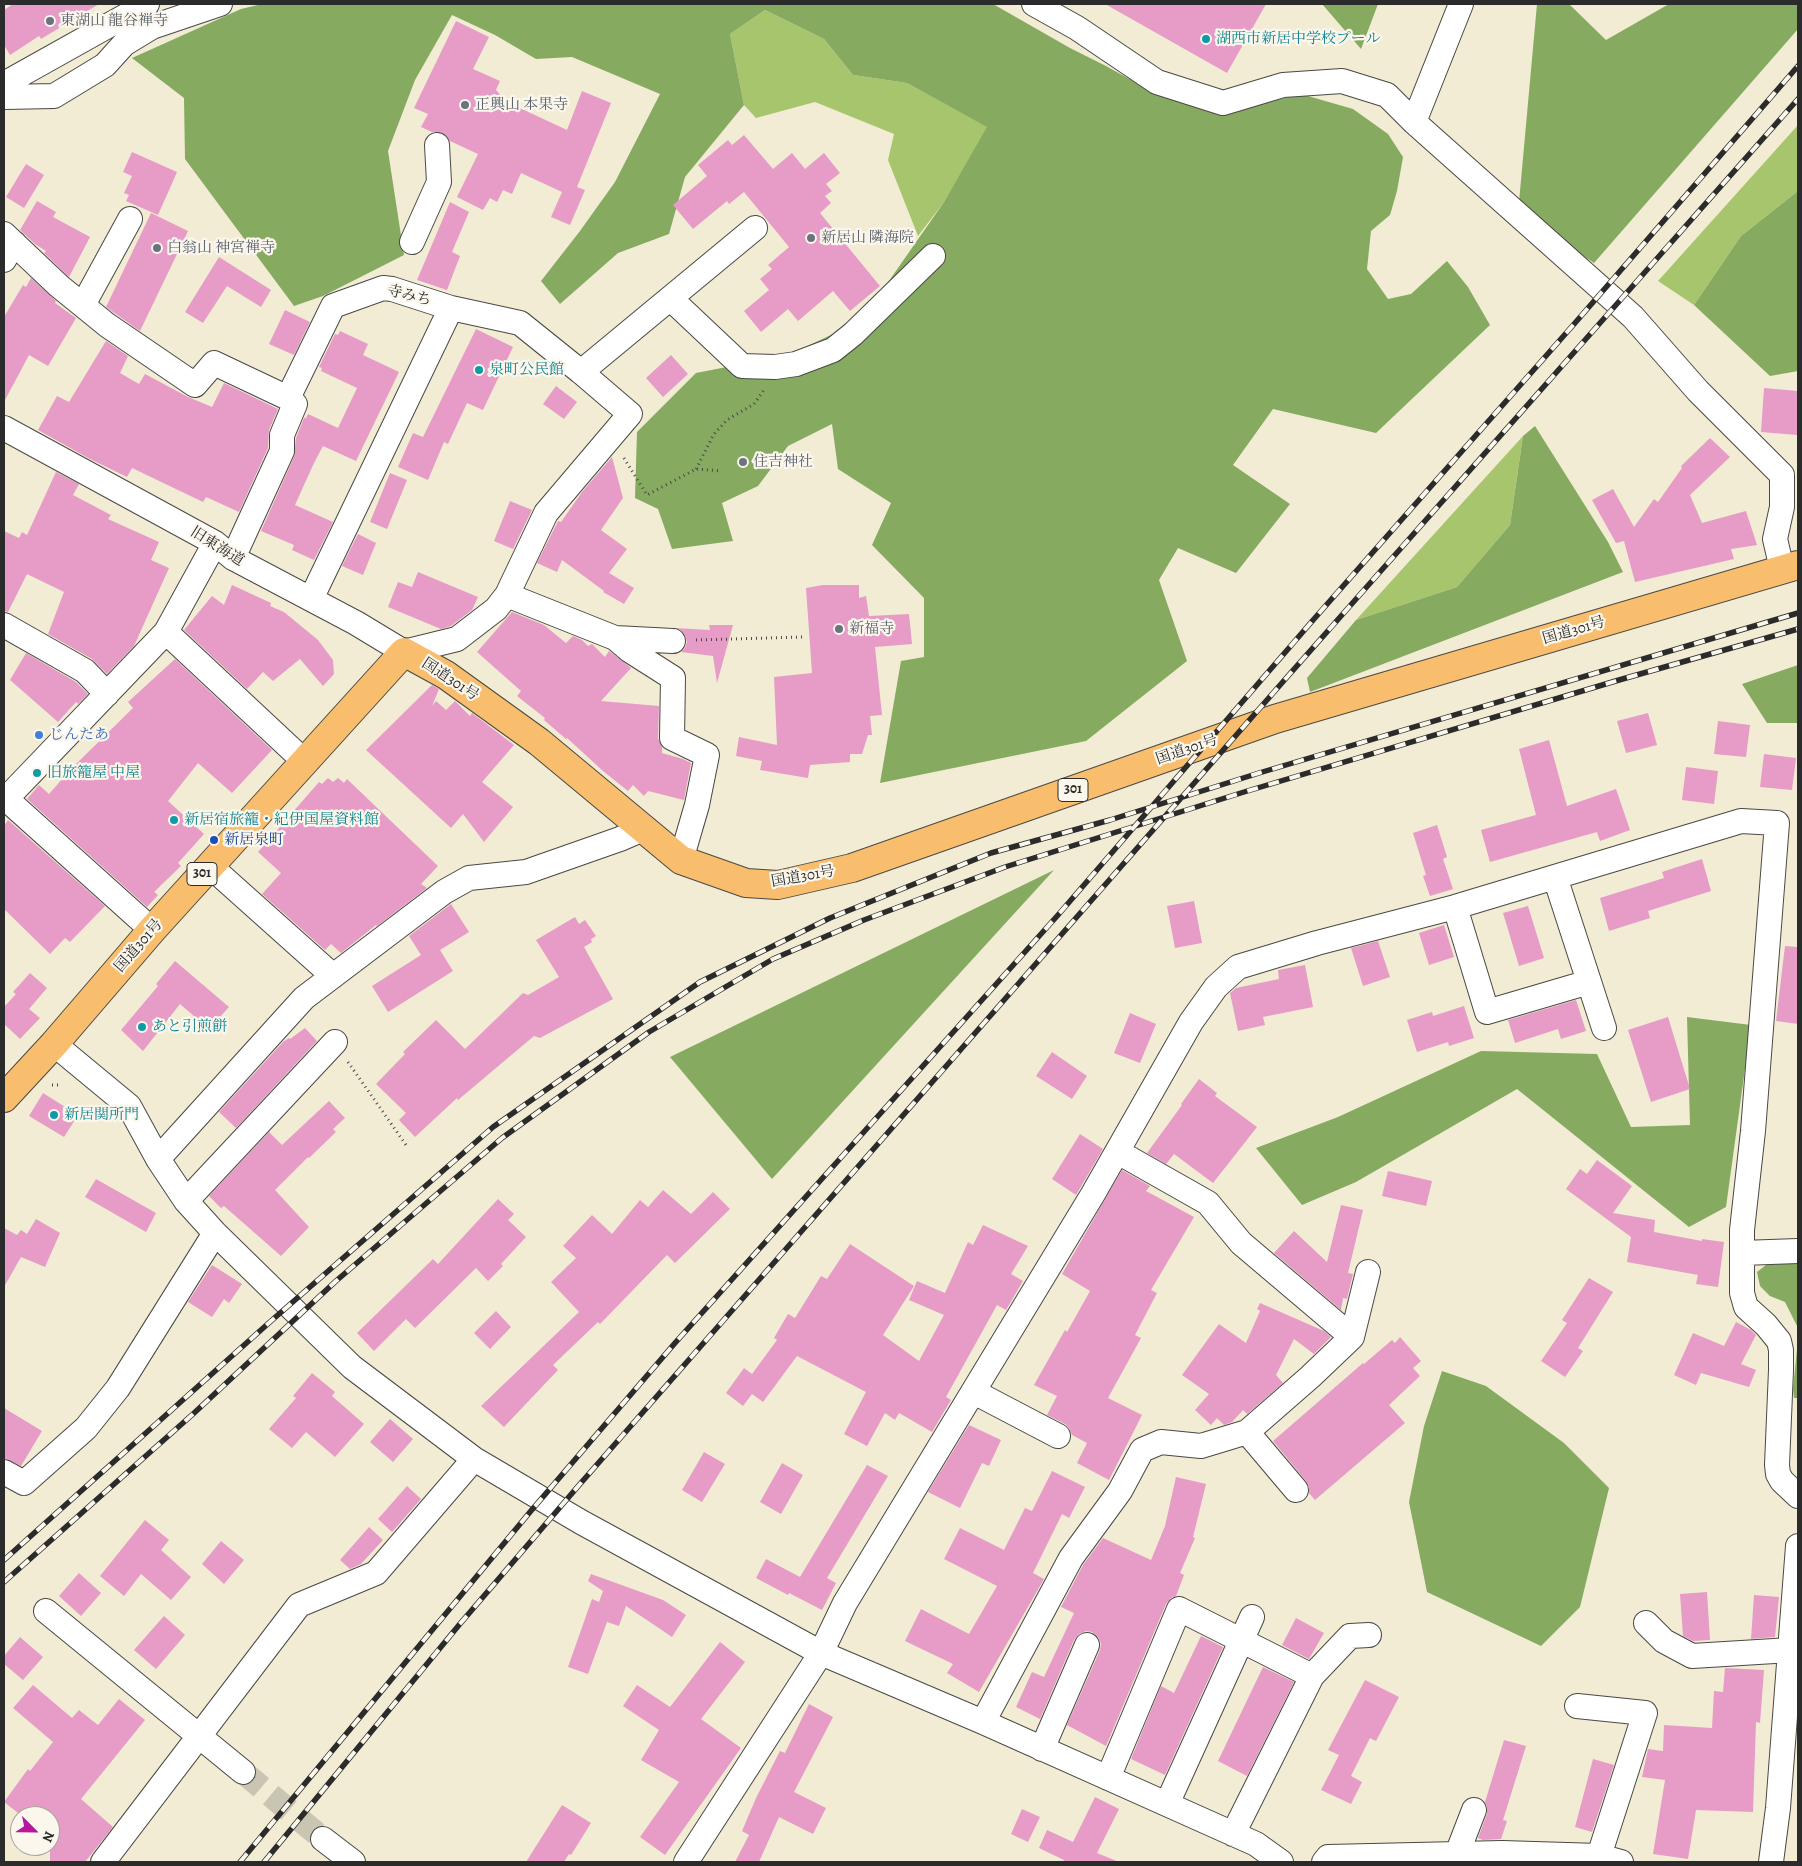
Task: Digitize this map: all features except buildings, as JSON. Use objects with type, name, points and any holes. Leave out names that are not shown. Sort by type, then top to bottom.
[{"type":"highway","name":"国道301号","points":[[4,1098],[54,1044],[152,930],[404,652],[446,675],[538,742],[681,860],[746,883],[778,885],[852,868],[1275,719],[1790,567]]},
{"type":"street","points":[[4,84],[147,4]]},
{"type":"street","points":[[1034,4],[1077,28],[1157,82],[1223,103],[1283,85],[1342,81],[1386,95],[1633,317],[1698,392],[1790,475],[1775,539],[1790,567]]},
{"type":"street","points":[[1414,122],[1462,4]]},
{"type":"street","points":[[4,97],[54,96],[105,65],[124,44],[152,26],[210,6]]},
{"type":"street","points":[[412,242],[439,182],[437,145]]},
{"type":"street","points":[[83,305],[130,219]]},
{"type":"street","points":[[581,372],[755,228]]},
{"type":"street","points":[[7,246],[106,325],[195,385],[214,363],[288,398],[295,404],[282,435],[282,451],[233,558]]},
{"type":"street","points":[[671,298],[742,366],[774,367],[796,364],[833,350],[853,334],[933,256]]},
{"type":"street","name":"寺みち","points":[[288,398],[333,306],[383,288],[392,289],[451,308],[520,323],[630,414],[546,512],[507,595],[496,609],[457,639],[404,652]]},
{"type":"street","points":[[311,599],[451,308]]},
{"type":"street","name":"旧東海道","points":[[4,428],[215,543],[233,558],[311,599],[404,652]]},
{"type":"street","points":[[152,930],[5,799],[166,632],[215,543]]},
{"type":"street","points":[[507,595],[615,638],[673,641]]},
{"type":"street","points":[[4,625],[85,670],[107,694]]},
{"type":"street","points":[[166,632],[304,761]]},
{"type":"street","points":[[615,638],[629,650],[673,678],[672,738],[707,755],[697,805],[681,860]]},
{"type":"street","points":[[687,1862],[821,1653],[845,1603],[1118,1152],[1191,1022],[1216,987],[1238,968],[1317,943],[1455,906],[1741,821],[1777,823],[1753,1131],[1742,1230],[1742,1293],[1746,1307],[1766,1325],[1779,1341],[1781,1370],[1776,1465],[1782,1481],[1798,1496]]},
{"type":"street","points":[[158,1159],[304,998],[444,892],[469,878],[526,872],[643,829]]},
{"type":"street","points":[[210,866],[333,976]]},
{"type":"street","points":[[1554,877],[1604,1028]]},
{"type":"street","points":[[1455,906],[1487,1012],[1589,982]]},
{"type":"street","points":[[186,1201],[335,1042]]},
{"type":"street","points":[[54,1044],[129,1106],[158,1159],[186,1201],[215,1233],[352,1367],[474,1459],[597,1532],[821,1653],[983,1722],[1256,1844],[1281,1862]]},
{"type":"street","points":[[1118,1152],[1208,1203],[1241,1243],[1352,1337]]},
{"type":"street","points":[[4,1472],[24,1483],[86,1428],[118,1388],[215,1233]]},
{"type":"street","points":[[1742,1252],[1798,1251]]},
{"type":"street","points":[[983,1722],[1071,1558],[1120,1491],[1142,1450],[1161,1442],[1201,1446],[1247,1432],[1352,1337],[1368,1272]]},
{"type":"street","points":[[974,1392],[1058,1436]]},
{"type":"street","points":[[1247,1432],[1296,1490]]},
{"type":"street","points":[[103,1862],[299,1605],[376,1573],[474,1459]]},
{"type":"street","points":[[1771,1862],[1791,1734],[1798,1555]]},
{"type":"street","points":[[1108,1778],[1179,1609],[1312,1676]]},
{"type":"street","points":[[46,1611],[242,1772]]},
{"type":"street","points":[[1167,1804],[1252,1617]]},
{"type":"street","points":[[1646,1623],[1664,1641],[1692,1656],[1794,1641]]},
{"type":"street","points":[[1233,1834],[1312,1676],[1350,1636],[1369,1635]]},
{"type":"street","points":[[1042,1749],[1087,1645]]},
{"type":"street","points":[[1324,1862],[1328,1857],[1502,1853],[1610,1859],[1645,1713],[1577,1706]]},
{"type":"street","points":[[1457,1854],[1474,1810]]},
{"type":"street","points":[[323,1839],[353,1862]]},
{"type":"path","points":[[696,469],[714,434],[727,420],[754,404],[774,377],[774,367]]},
{"type":"path","points":[[610,437],[647,495],[696,469],[721,471]]},
{"type":"path","points":[[673,641],[803,637]]},
{"type":"path","points":[[335,1042],[406,1145]]},
{"type":"green space","points":[[262,4],[993,4],[1158,95],[1219,115],[1301,94],[1353,109],[1388,134],[1403,157],[1397,191],[1390,215],[1371,231],[1367,269],[1388,299],[1411,294],[1447,261],[1468,287],[1490,325],[1376,433],[1273,409],[1233,465],[1290,504],[1236,573],[1178,548],[1159,580],[1187,661],[1086,741],[880,783],[901,661],[924,657],[924,598],[872,545],[891,503],[838,469],[832,424],[788,446],[758,486],[722,503],[733,541],[672,549],[658,509],[635,498],[637,432],[696,373],[788,355],[861,321],[944,202],[987,127],[907,83],[853,75],[824,39],[765,10],[730,34],[744,105],[685,177],[669,234],[618,253],[560,304],[541,281],[615,182],[660,94],[572,57],[536,59],[495,35],[452,15],[415,80],[388,151],[404,255],[323,296],[294,306],[185,159],[184,98],[132,58],[241,9]]},
{"type":"green space","points":[[1322,4],[1378,4],[1361,49]]},
{"type":"green space","points":[[1537,4],[1569,4],[1606,40],[1669,4],[1798,4],[1798,29],[1594,263],[1518,213]]},
{"type":"green space","points":[[765,10],[824,39],[853,75],[907,83],[988,127],[944,202],[918,236],[888,160],[894,134],[815,102],[756,118],[744,105],[730,34]]},
{"type":"green space","points":[[1798,125],[1798,191],[1741,236],[1694,305],[1658,281]]},
{"type":"green space","points":[[1798,191],[1798,371],[1770,376],[1694,305],[1741,236]]},
{"type":"green space","points":[[1535,426],[1608,542],[1623,572],[1310,692],[1307,678],[1356,620],[1457,587],[1510,525],[1523,436]]},
{"type":"green space","points":[[1523,436],[1510,525],[1457,587],[1356,620]]},
{"type":"green space","points":[[1798,665],[1798,723],[1767,723],[1742,684]]},
{"type":"green space","points":[[1054,870],[772,1179],[670,1057]]},
{"type":"green space","points":[[1687,1017],[1751,1025],[1726,1207],[1689,1227],[1517,1089],[1356,1182],[1302,1205],[1256,1148],[1338,1117],[1481,1051],[1597,1054],[1631,1127],[1690,1125]]},
{"type":"green space","points":[[1798,1263],[1798,1328],[1785,1302],[1770,1296],[1760,1286],[1757,1272],[1766,1265]]},
{"type":"green space","points":[[1798,1339],[1798,1398],[1794,1398],[1793,1389]]},
{"type":"green space","points":[[1442,1371],[1486,1386],[1564,1443],[1609,1488],[1580,1607],[1541,1646],[1427,1592],[1409,1502],[1424,1426]]},
{"type":"tunnel","points":[[243,1772],[323,1839]]},
{"type":"railway","points":[[240,1862],[530,1512],[675,1343],[1058,915],[1314,619],[1798,66]]},
{"type":"railway","points":[[264,1862],[459,1625],[580,1484],[1288,676],[1798,99]]},
{"type":"railway","points":[[4,1560],[271,1321],[493,1127],[700,982],[830,918],[991,853],[1110,820],[1259,773],[1798,613]]},
{"type":"railway","points":[[4,1582],[193,1414],[336,1281],[502,1138],[649,1032],[773,959],[864,920],[1005,867],[1244,792],[1619,680],[1798,629]]},
{"type":"place","name":"東湖山 龍谷禅寺","points":[[50,21]]},
{"type":"place","name":"湖西市新居中学校プール","points":[[1206,39]]},
{"type":"place","name":"正興山 本果寺","points":[[465,105]]},
{"type":"place","name":"新居山 隣海院","points":[[811,238]]},
{"type":"place","name":"白翁山 神宮禅寺","points":[[157,248]]},
{"type":"place","name":"泉町公民館","points":[[479,370]]},
{"type":"place","name":"住吉神社","points":[[743,462]]},
{"type":"place","name":"新福寺","points":[[839,629]]},
{"type":"place","name":"じんたあ","points":[[39,735]]},
{"type":"place","name":"旧旅籠屋 中屋","points":[[37,773]]},
{"type":"place","name":"新居宿旅籠・紀伊国屋資料館","points":[[174,820]]},
{"type":"place","name":"新居泉町","points":[[214,840]]},
{"type":"place","name":"あと引煎餅","points":[[142,1027]]},
{"type":"place","name":"新居関所門","points":[[54,1115]]}]
